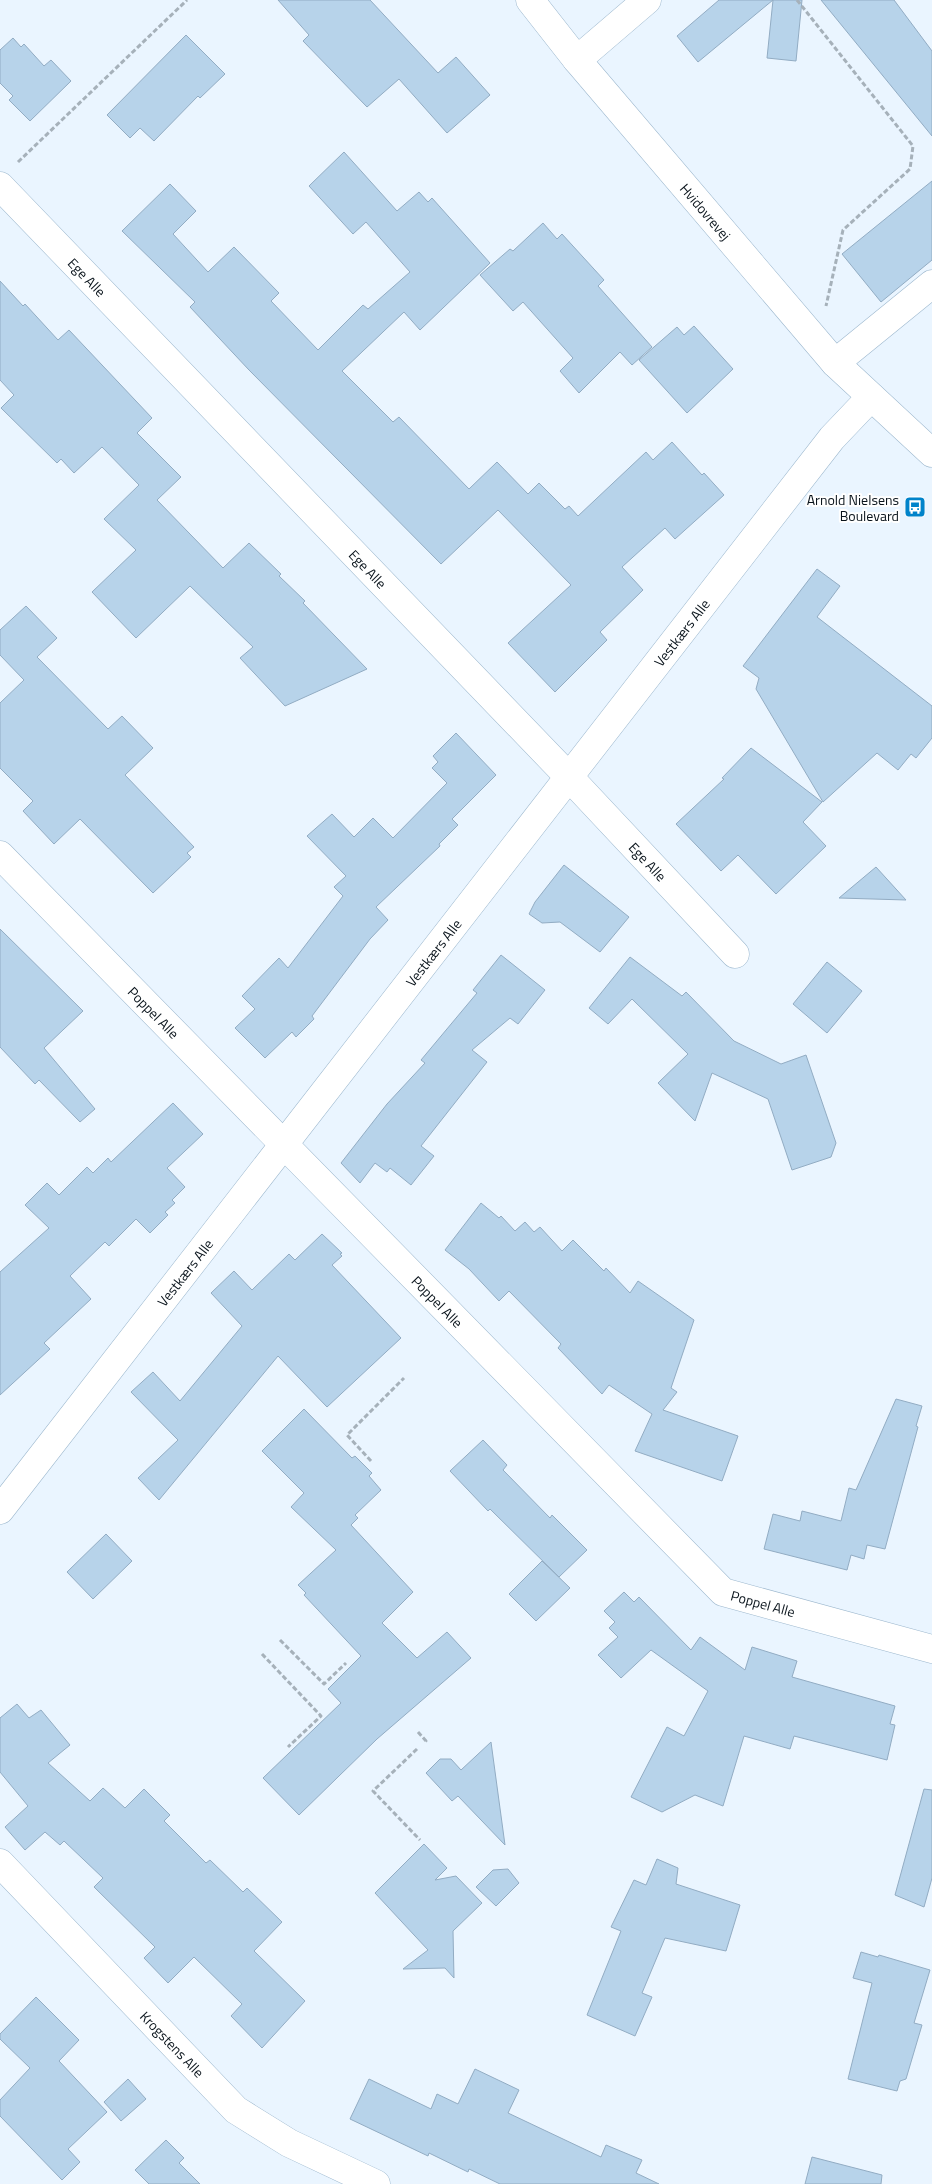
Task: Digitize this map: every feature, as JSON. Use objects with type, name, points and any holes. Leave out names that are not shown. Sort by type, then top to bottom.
[{"type":"street","name":"Hvidovrevej","points":[[530,0],[577,60],[826,353],[932,453]]},
{"type":"street","points":[[577,60],[647,0]]},
{"type":"street","name":"Ege Alle","points":[[7,176],[735,954]]},
{"type":"street","points":[[826,353],[932,284]]},
{"type":"street","name":"Vestkærs Alle","points":[[0,1510],[832,438],[871,397]]},
{"type":"street","name":"Poppel Alle","points":[[0,855],[722,1592],[932,1649]]},
{"type":"street","name":"Krogstens Alle","points":[[0,1863],[236,2110],[289,2143],[376,2184]]},
{"type":"path","points":[[7,176],[187,0]]},
{"type":"path","points":[[797,0],[914,146],[910,169],[843,230],[826,353]]},
{"type":"path","points":[[371,1461],[347,1435],[404,1378]]},
{"type":"path","points":[[280,1640],[324,1684],[346,1663]]},
{"type":"path","points":[[262,1654],[321,1716],[288,1747]]},
{"type":"path","points":[[418,1732],[425,1742]]},
{"type":"path","points":[[417,1749],[373,1792],[420,1840]]},
{"type":"building","points":[[278,0],[370,0],[438,73],[456,57],[490,95],[447,133],[399,79],[367,107],[303,41],[309,35]]},
{"type":"building","points":[[719,0],[773,0],[698,62],[677,36]]},
{"type":"building","points":[[773,0],[802,0],[796,61],[767,58]]},
{"type":"building","points":[[821,0],[894,0],[932,51],[932,136]]},
{"type":"building","points":[[186,35],[225,74],[200,98],[198,96],[154,141],[140,128],[130,138],[107,115]]},
{"type":"building","points":[[13,38],[21,47],[24,44],[44,66],[51,60],[71,81],[30,121],[9,100],[13,96],[0,83],[0,50]]},
{"type":"building","points":[[344,152],[397,211],[419,192],[428,202],[432,198],[490,263],[420,330],[404,312],[342,371],[393,422],[399,417],[469,489],[497,462],[528,494],[539,483],[565,509],[569,506],[578,516],[646,452],[653,460],[672,442],[702,475],[704,473],[724,495],[675,539],[665,528],[622,567],[643,590],[600,632],[607,640],[555,692],[508,643],[571,585],[498,510],[441,564],[249,370],[190,307],[195,302],[122,231],[170,184],[196,211],[173,234],[208,272],[234,247],[279,293],[271,301],[318,350],[363,305],[368,309],[410,272],[366,222],[353,234],[309,186]]},
{"type":"building","points":[[932,181],[932,260],[881,302],[842,254]]},
{"type":"building","points":[[543,223],[557,239],[562,234],[604,280],[598,286],[652,347],[632,365],[620,352],[579,393],[560,371],[573,358],[523,302],[513,311],[480,275],[510,249],[513,251]]},
{"type":"building","points":[[0,281],[23,306],[25,304],[58,340],[69,330],[152,418],[137,433],[181,477],[157,500],[223,568],[249,543],[281,574],[279,576],[305,601],[303,603],[367,669],[285,706],[240,658],[253,647],[190,586],[136,638],[92,592],[136,550],[104,519],[139,485],[102,447],[74,473],[61,459],[57,463],[1,408],[14,395],[0,380]]},
{"type":"building","points":[[694,326],[733,369],[687,413],[639,360],[677,327],[684,335]]},
{"type":"building","points":[[817,569],[840,586],[817,617],[932,706],[932,738],[916,758],[911,754],[898,770],[877,753],[823,802],[756,689],[759,678],[743,666]]},
{"type":"building","points":[[26,606],[57,638],[37,657],[108,729],[122,716],[153,748],[125,775],[194,847],[187,853],[191,857],[153,893],[80,819],[54,844],[23,811],[33,801],[0,768],[0,703],[24,680],[0,655],[0,630]]},
{"type":"building","points":[[456,733],[496,775],[452,819],[458,825],[439,844],[440,846],[376,907],[388,920],[370,939],[312,1016],[314,1019],[296,1037],[292,1032],[265,1058],[235,1028],[255,1009],[242,996],[279,958],[288,968],[343,896],[334,887],[346,876],[307,836],[332,814],[354,837],[373,818],[393,838],[447,783],[432,768],[438,762],[433,756]]},
{"type":"building","points":[[751,748],[822,802],[803,822],[826,846],[776,894],[738,855],[721,871],[676,824],[724,779],[722,778]]},
{"type":"building","points":[[564,865],[629,917],[600,952],[560,922],[542,923],[529,914],[535,902]]},
{"type":"building","points":[[876,867],[906,900],[839,898]]},
{"type":"building","points":[[0,929],[83,1011],[44,1048],[95,1109],[80,1122],[39,1080],[35,1084],[0,1047]]},
{"type":"building","points":[[501,955],[545,990],[518,1024],[510,1018],[472,1050],[487,1062],[421,1146],[434,1156],[411,1185],[390,1168],[387,1172],[375,1163],[360,1183],[341,1163],[387,1104],[425,1063],[421,1060],[477,993],[473,990]]},
{"type":"building","points":[[630,957],[682,996],[686,992],[734,1041],[781,1064],[806,1055],[836,1143],[831,1157],[792,1170],[768,1099],[712,1073],[695,1121],[658,1083],[688,1054],[632,999],[608,1024],[589,1008]]},
{"type":"building","points":[[827,962],[862,991],[827,1033],[793,1004]]},
{"type":"building","points":[[173,1103],[203,1134],[167,1168],[185,1187],[172,1200],[175,1203],[165,1212],[168,1215],[150,1233],[136,1219],[109,1246],[105,1242],[70,1276],[91,1299],[44,1343],[50,1349],[0,1395],[0,1272],[49,1228],[25,1205],[47,1183],[59,1195],[87,1167],[93,1173],[108,1158],[111,1162]]},
{"type":"building","points":[[481,1203],[499,1218],[501,1216],[515,1231],[525,1222],[534,1232],[540,1227],[562,1251],[573,1240],[604,1271],[606,1268],[630,1293],[638,1281],[694,1320],[671,1388],[677,1392],[663,1410],[738,1436],[722,1481],[635,1451],[652,1414],[609,1385],[602,1394],[558,1348],[561,1344],[509,1291],[499,1301],[469,1269],[445,1250]]},
{"type":"building","points":[[322,1234],[342,1253],[340,1254],[342,1256],[332,1265],[401,1338],[327,1407],[278,1356],[159,1500],[138,1478],[178,1440],[131,1392],[153,1372],[180,1401],[242,1326],[211,1293],[234,1271],[252,1290],[289,1254],[295,1260]]},
{"type":"building","points":[[896,1399],[922,1406],[885,1549],[867,1545],[864,1559],[851,1555],[847,1570],[764,1549],[773,1514],[800,1521],[802,1511],[841,1521],[849,1488],[856,1490]]},
{"type":"building","points":[[304,1409],[352,1458],[355,1456],[372,1473],[369,1476],[381,1490],[355,1515],[358,1518],[351,1525],[413,1592],[382,1623],[417,1658],[447,1632],[471,1658],[377,1739],[299,1815],[263,1778],[341,1703],[328,1689],[361,1656],[304,1595],[306,1593],[298,1585],[336,1550],[291,1507],[304,1493],[262,1451]]},
{"type":"building","points":[[483,1440],[507,1465],[503,1470],[550,1518],[552,1515],[587,1550],[559,1577],[490,1509],[488,1511],[450,1471]]},
{"type":"building","points":[[106,1534],[132,1561],[93,1599],[67,1572]]},
{"type":"building","points":[[542,1561],[570,1588],[536,1621],[509,1594]]},
{"type":"building","points":[[624,1592],[634,1602],[639,1597],[691,1650],[700,1637],[745,1670],[752,1647],[797,1661],[792,1677],[895,1706],[890,1724],[895,1725],[887,1760],[794,1736],[790,1749],[744,1736],[723,1806],[695,1795],[662,1812],[631,1797],[667,1727],[684,1736],[708,1691],[651,1650],[621,1678],[598,1655],[618,1637],[609,1628],[615,1622],[604,1611]]},
{"type":"building","points":[[17,1704],[29,1718],[41,1710],[70,1745],[48,1763],[90,1801],[103,1788],[125,1808],[144,1789],[170,1815],[164,1821],[206,1863],[210,1860],[243,1892],[247,1888],[282,1922],[254,1951],[305,2001],[262,2048],[231,2016],[242,2004],[194,1957],[168,1983],[144,1958],[155,1947],[94,1887],[103,1878],[64,1841],[60,1845],[45,1832],[25,1850],[5,1827],[28,1806],[0,1772],[0,1718]]},
{"type":"building","points":[[491,1742],[505,1845],[458,1796],[452,1801],[426,1773],[440,1759],[451,1759],[461,1770]]},
{"type":"building","points":[[924,1789],[932,1790],[932,1878],[924,1907],[895,1895]]},
{"type":"building","points":[[424,1844],[447,1868],[435,1880],[456,1876],[482,1903],[453,1931],[454,1978],[445,1968],[403,1969],[428,1950],[375,1893]]},
{"type":"building","points":[[657,1859],[678,1868],[676,1884],[740,1905],[726,1951],[665,1938],[642,1993],[652,1997],[635,2036],[587,2015],[621,1931],[611,1927],[634,1880],[646,1885]]},
{"type":"building","points":[[508,1869],[519,1883],[496,1906],[476,1887],[493,1870]]},
{"type":"building","points":[[861,1952],[878,1957],[879,1955],[930,1970],[914,2023],[922,2025],[906,2079],[900,2081],[897,2091],[848,2079],[872,1983],[853,1978]]},
{"type":"building","points":[[36,1997],[79,2040],[59,2061],[107,2112],[68,2149],[80,2162],[62,2180],[0,2116],[0,2100],[30,2068],[0,2039],[0,2034]]},
{"type":"building","points":[[475,2069],[519,2090],[508,2113],[601,2157],[606,2145],[642,2160],[636,2173],[659,2184],[500,2184],[469,2169],[468,2172],[429,2153],[428,2156],[350,2119],[369,2079],[431,2109],[437,2094],[458,2104]]},
{"type":"building","points":[[128,2079],[146,2099],[121,2121],[104,2102]]},
{"type":"building","points":[[166,2140],[184,2158],[179,2163],[200,2184],[149,2184],[135,2170]]},
{"type":"building","points":[[812,2157],[882,2175],[881,2184],[805,2184]]},
{"type":"place","name":"Arnold Nielsens Boulevard","points":[[915,507]]}]
